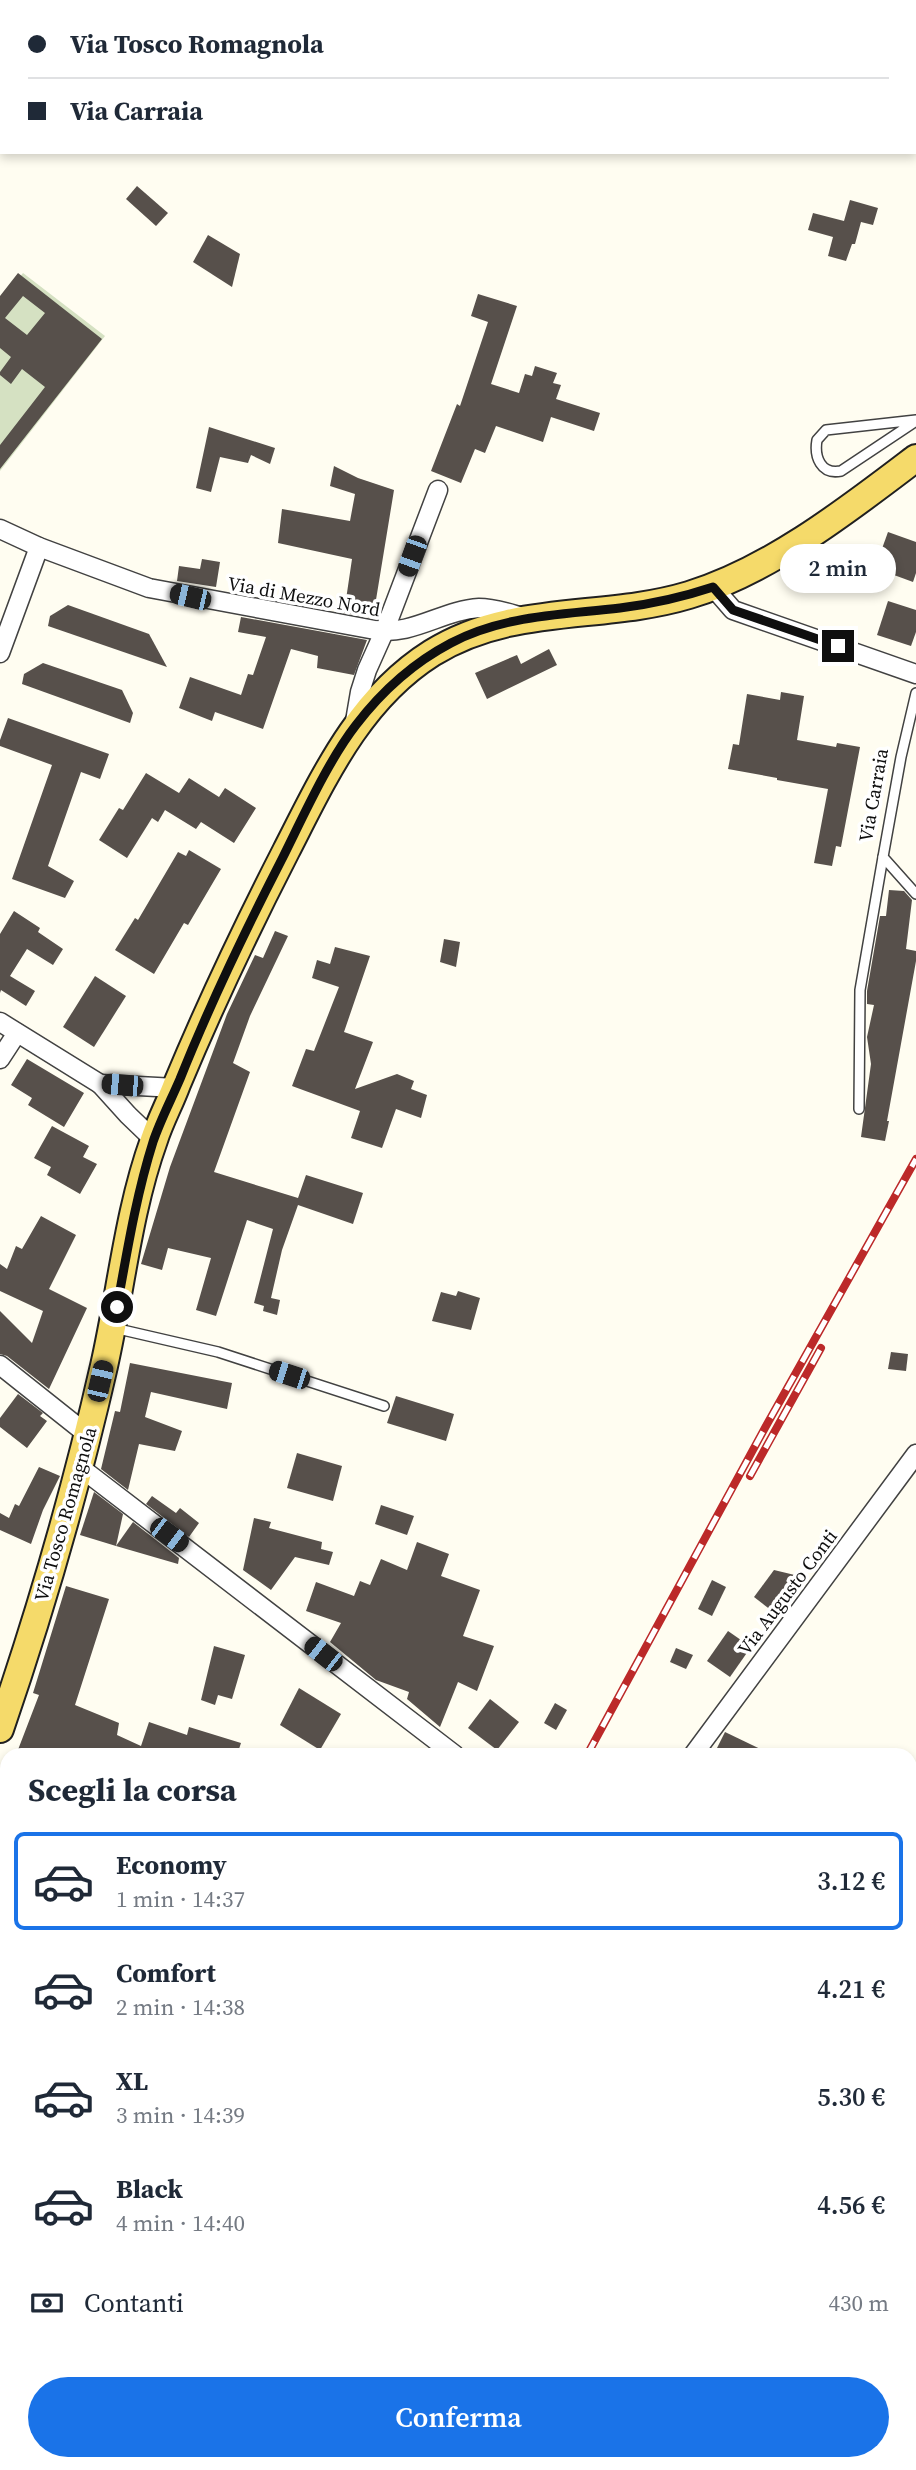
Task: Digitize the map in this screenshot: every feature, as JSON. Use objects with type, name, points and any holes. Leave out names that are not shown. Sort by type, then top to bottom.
[{"type":"main road","name":"Via Tosco Romagnola","points":[[0,1729],[81,1468],[113,1327],[137,1202],[154,1140],[253,914],[332,763],[354,727],[387,688],[431,654],[470,635],[526,618],[653,603],[713,587],[792,545],[871,493],[916,458]]},
{"type":"street","points":[[354,727],[360,692],[438,490]]},
{"type":"street","name":"Via di Mezzo Nord","points":[[0,528],[39,547],[149,588],[384,632],[407,629],[478,608],[499,610],[526,618]]},
{"type":"street","points":[[0,653],[39,547]]},
{"type":"street","points":[[713,587],[733,610],[916,674]]},
{"type":"street","points":[[0,1022],[100,1083],[154,1140]]},
{"type":"street","points":[[0,1059],[17,1033]]},
{"type":"street","points":[[100,1083],[176,1088]]},
{"type":"street","points":[[0,1365],[88,1435]]},
{"type":"street","name":"Via Augusto Conti","points":[[698,1748],[916,1454]]},
{"type":"street","points":[[81,1468],[447,1748]]},
{"type":"lane","points":[[916,420],[841,471],[829,471],[822,467],[816,456],[817,440],[826,430],[916,420]]},
{"type":"lane","name":"Via Carraia","points":[[916,692],[883,857],[916,894]]},
{"type":"lane","points":[[859,1109],[860,990],[883,857]]},
{"type":"lane","points":[[113,1327],[218,1352],[384,1406]]},
{"type":"green space","points":[[23,273],[105,336],[0,471],[0,301]]},
{"type":"building","points":[[137,186],[168,213],[156,226],[126,199]]},
{"type":"building","points":[[850,200],[878,208],[873,225],[861,222],[855,244],[852,244],[846,261],[828,256],[833,237],[808,230],[813,213],[844,221]]},
{"type":"building","points":[[208,235],[240,254],[232,287],[193,262]]},
{"type":"building","points":[[18,273],[102,339],[0,469],[0,445],[45,387],[22,369],[11,384],[0,375],[11,357],[0,348],[0,296]],"holes":[[[23,296],[45,313],[27,335],[5,318]]]},
{"type":"building","points":[[478,294],[517,306],[491,384],[519,393],[525,374],[532,376],[535,366],[557,373],[553,383],[561,385],[556,399],[600,413],[594,431],[551,417],[543,442],[496,426],[485,453],[475,449],[461,483],[431,471],[457,404],[460,406],[488,322],[471,316]]},
{"type":"building","points":[[209,427],[275,448],[270,464],[251,455],[248,463],[220,457],[211,492],[196,488]]},
{"type":"building","points":[[334,466],[358,478],[394,490],[373,618],[344,613],[352,559],[278,543],[282,509],[350,521],[355,494],[330,486]]},
{"type":"building","points":[[888,532],[916,542],[916,573],[913,582],[875,568]]},
{"type":"building","points":[[202,559],[220,562],[216,587],[177,581],[179,566],[200,569]]},
{"type":"building","points":[[888,601],[916,610],[916,632],[911,646],[877,635]]},
{"type":"building","points":[[68,605],[149,634],[167,667],[48,626],[50,616]]},
{"type":"building","points":[[241,617],[367,640],[354,675],[317,668],[318,656],[291,649],[263,729],[215,712],[212,721],[179,708],[190,677],[241,695],[248,674],[253,675],[266,637],[238,632]]},
{"type":"building","points":[[549,649],[557,665],[487,699],[475,673],[517,655],[521,664]]},
{"type":"building","points":[[43,663],[122,690],[133,713],[130,723],[22,684],[24,674]]},
{"type":"building","points":[[781,692],[804,696],[797,740],[836,747],[837,743],[860,747],[841,847],[836,846],[832,866],[814,863],[828,789],[728,769],[733,744],[739,745],[747,694],[780,700]]},
{"type":"building","points":[[8,718],[109,754],[100,779],[81,772],[48,866],[74,881],[65,898],[12,879],[52,765],[0,746]]},
{"type":"building","points":[[146,773],[179,793],[189,778],[219,797],[225,788],[256,808],[234,843],[201,822],[196,829],[165,810],[158,822],[152,818],[127,858],[99,840],[119,808],[123,810]]},
{"type":"building","points":[[189,850],[221,869],[188,925],[184,923],[154,974],[115,950],[135,918],[138,920],[178,852],[186,856]]},
{"type":"building","points":[[889,890],[904,891],[912,900],[906,949],[916,951],[916,961],[885,1141],[861,1137],[871,1064],[867,1037],[874,1005],[867,1004],[867,991],[880,916],[886,916]]},
{"type":"building","points":[[14,911],[40,928],[38,932],[63,949],[53,965],[27,949],[10,976],[35,991],[26,1006],[1,990],[0,993],[0,934]]},
{"type":"building","points":[[275,931],[288,936],[250,1016],[233,1063],[250,1072],[214,1172],[298,1198],[306,1175],[363,1193],[353,1224],[298,1205],[282,1250],[271,1298],[280,1300],[277,1315],[263,1311],[264,1306],[254,1303],[273,1229],[247,1220],[216,1316],[196,1310],[211,1258],[168,1248],[162,1270],[141,1264],[170,1167],[227,1014],[255,955],[263,958]]},
{"type":"building","points":[[444,939],[460,942],[456,967],[440,962]]},
{"type":"building","points":[[335,947],[370,956],[344,1032],[373,1042],[355,1089],[397,1074],[414,1081],[411,1089],[427,1095],[421,1118],[396,1109],[382,1148],[351,1138],[360,1111],[292,1086],[306,1049],[314,1051],[339,987],[312,978],[317,960],[330,964]]},
{"type":"building","points":[[95,976],[126,996],[94,1047],[63,1027]]},
{"type":"building","points":[[27,1059],[84,1093],[64,1127],[28,1105],[32,1098],[11,1085]]},
{"type":"building","points":[[52,1126],[89,1146],[83,1157],[97,1164],[80,1194],[47,1175],[51,1167],[34,1158]]},
{"type":"building","points":[[41,1216],[76,1235],[49,1289],[87,1308],[49,1389],[7,1356],[0,1354],[0,1311],[32,1343],[43,1311],[0,1291],[0,1264],[7,1269],[16,1246],[22,1249]]},
{"type":"building","points":[[458,1291],[480,1298],[471,1330],[432,1321],[441,1292],[456,1296]]},
{"type":"building","points":[[891,1352],[908,1354],[906,1371],[888,1369]]},
{"type":"building","points":[[130,1363],[232,1383],[227,1409],[151,1392],[145,1417],[182,1431],[175,1451],[139,1444],[128,1490],[101,1469],[115,1411],[120,1412]]},
{"type":"building","points":[[18,1394],[43,1413],[40,1416],[47,1421],[27,1448],[0,1427],[0,1418]]},
{"type":"building","points":[[396,1396],[454,1414],[446,1441],[387,1423]]},
{"type":"building","points":[[297,1453],[342,1466],[333,1501],[287,1488]]},
{"type":"building","points":[[39,1467],[60,1476],[43,1510],[31,1544],[0,1530],[0,1513],[9,1518],[15,1504],[19,1506]]},
{"type":"building","points":[[94,1492],[123,1514],[116,1546],[80,1535]]},
{"type":"building","points":[[152,1496],[176,1513],[180,1508],[199,1523],[189,1537],[146,1504]]},
{"type":"building","points":[[381,1505],[414,1516],[407,1535],[375,1524]]},
{"type":"building","points":[[254,1518],[271,1522],[269,1528],[322,1542],[321,1549],[333,1552],[329,1565],[295,1557],[271,1590],[243,1570]]},
{"type":"building","points":[[133,1522],[179,1558],[178,1564],[116,1546]]},
{"type":"building","points":[[417,1542],[449,1554],[441,1576],[480,1590],[463,1636],[494,1646],[477,1691],[458,1682],[440,1727],[407,1699],[409,1692],[376,1680],[330,1642],[341,1623],[306,1611],[316,1582],[354,1596],[360,1581],[370,1585],[381,1559],[407,1570]]},
{"type":"building","points":[[774,1570],[803,1577],[776,1614],[754,1597]]},
{"type":"building","points":[[712,1580],[726,1587],[712,1616],[698,1609]]},
{"type":"building","points":[[66,1586],[109,1599],[75,1705],[119,1723],[117,1735],[141,1746],[149,1722],[187,1735],[189,1727],[241,1743],[239,1748],[19,1748],[39,1695],[33,1693]]},
{"type":"building","points":[[728,1631],[751,1647],[730,1677],[707,1661]]},
{"type":"building","points":[[214,1646],[245,1655],[232,1699],[218,1695],[215,1705],[201,1700]]},
{"type":"building","points":[[676,1648],[693,1655],[686,1669],[670,1662]]},
{"type":"building","points":[[299,1688],[341,1714],[321,1748],[317,1748],[280,1725]]},
{"type":"building","points":[[490,1699],[519,1722],[499,1748],[494,1748],[468,1728]]},
{"type":"building","points":[[555,1703],[567,1710],[556,1730],[544,1723]]},
{"type":"building","points":[[725,1732],[758,1748],[717,1748]]},
{"type":"railway","points":[[591,1748],[766,1426],[916,1159]]},
{"type":"railway","points":[[750,1476],[821,1348]]},
{"type":"route","points":[[117,1307],[140,1189],[154,1140],[211,1005],[253,914],[332,763],[354,727],[394,682],[431,654],[494,626],[526,618],[664,601],[713,587],[733,610],[838,646]]}]
